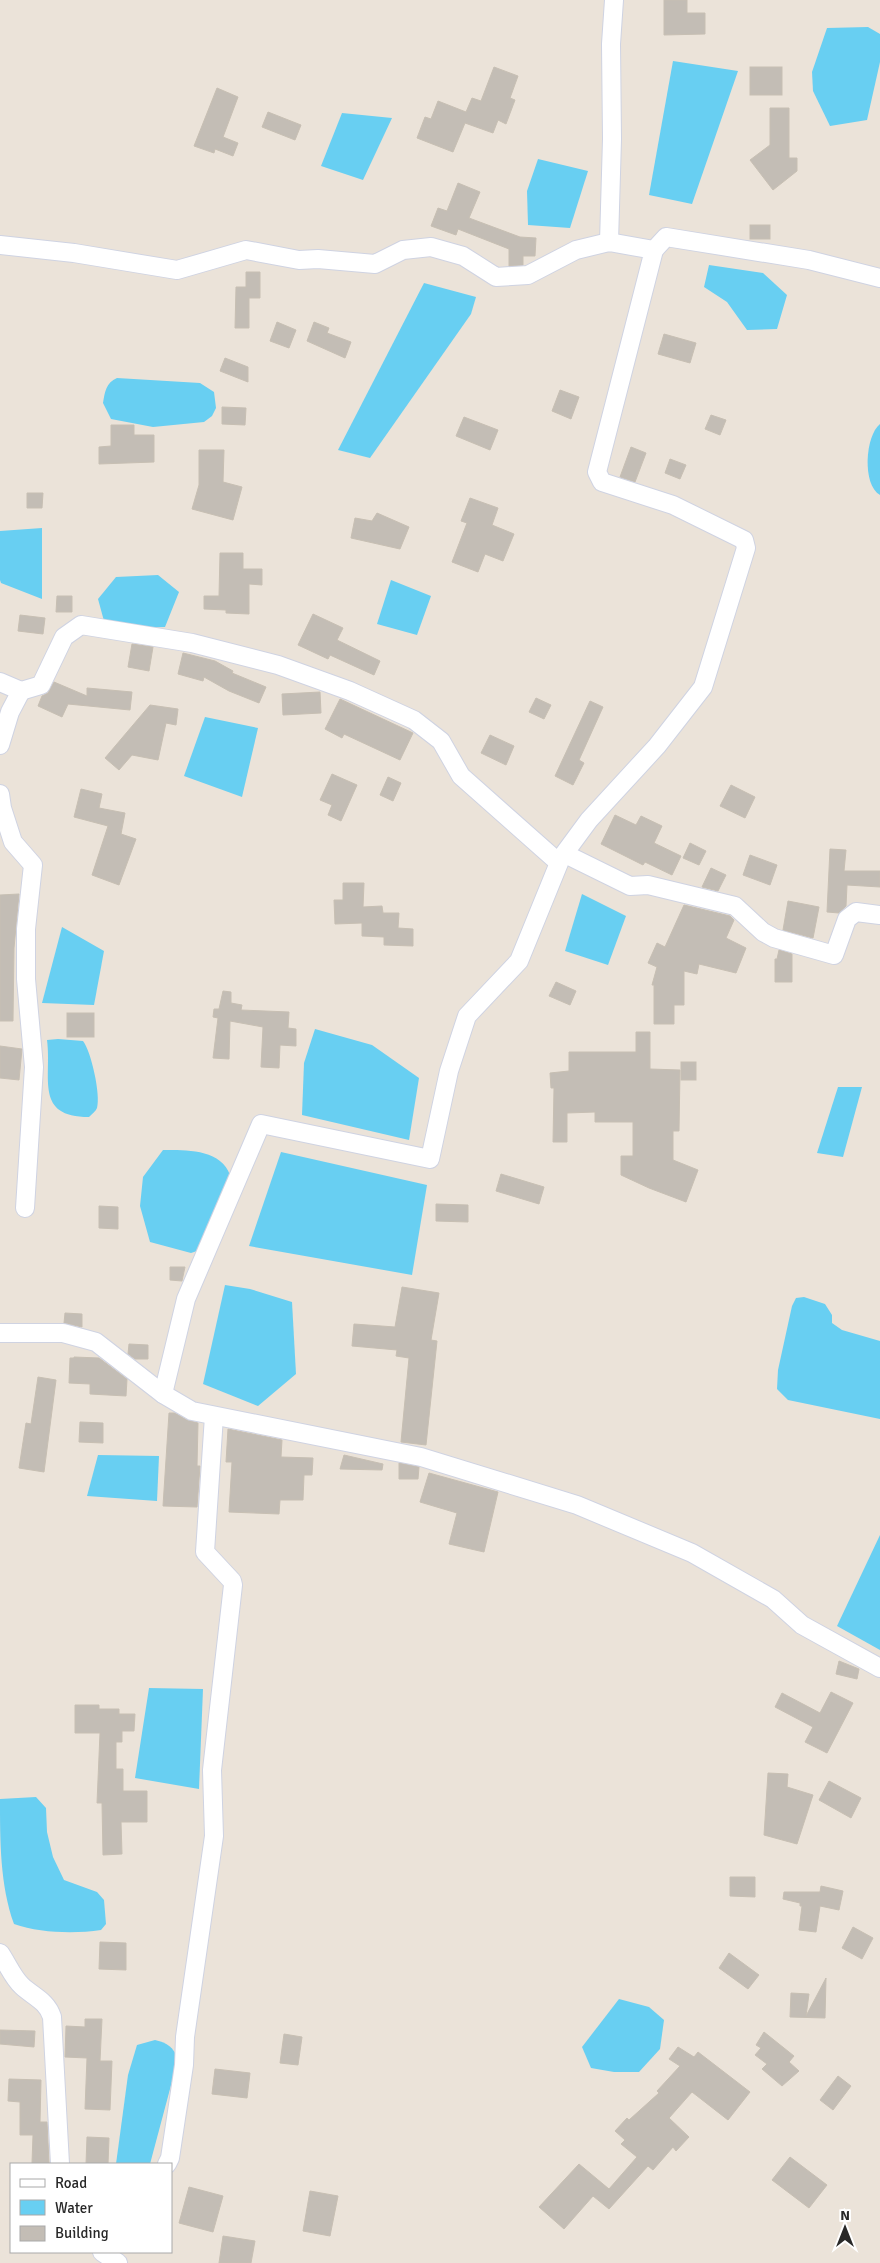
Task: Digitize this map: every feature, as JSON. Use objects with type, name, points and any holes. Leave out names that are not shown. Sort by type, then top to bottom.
[{"type":"street","points":[[609,242],[612,140],[611,44],[614,0]]},
{"type":"street","points":[[163,1394],[186,1299],[261,1124],[430,1159],[449,1070],[467,1016],[519,961],[562,858],[590,820],[657,746],[703,687],[746,548],[744,540],[673,506],[602,482],[597,472],[654,250],[666,238],[808,260],[880,278]]},
{"type":"street","points":[[0,245],[74,253],[177,270],[246,250],[299,260],[318,259],[375,264],[403,250],[431,247],[463,256],[496,277],[528,275],[576,250],[609,242],[654,250]]},
{"type":"street","points":[[0,682],[21,691],[41,685],[64,637],[81,625],[192,643],[278,664],[350,691],[414,720],[441,741],[461,776],[562,858],[630,886],[648,884],[735,906],[763,932],[774,938],[834,955],[847,919],[856,912],[880,915]]},
{"type":"street","points":[[0,745],[10,712],[21,691]]},
{"type":"street","points":[[0,794],[2,808],[13,842],[33,865],[26,929],[26,979],[34,1067],[25,1208]]},
{"type":"street","points":[[0,1333],[63,1333],[96,1342],[163,1394],[192,1411],[421,1457],[577,1505],[692,1553],[773,1599],[802,1625],[880,1668]]},
{"type":"street","points":[[168,2163],[170,2158],[184,2065],[185,2037],[214,1836],[212,1770],[234,1585],[205,1552],[214,1416]]},
{"type":"street","points":[[0,1953],[21,1986],[50,2009],[60,2163]]},
{"type":"street","points":[[104,2253],[119,2263]]},
{"type":"water","points":[[868,27],[880,34],[880,62],[867,120],[830,126],[813,91],[812,72],[827,28]]},
{"type":"water","points":[[673,61],[738,71],[692,204],[649,195]]},
{"type":"water","points":[[342,113],[392,118],[363,180],[321,166]]},
{"type":"water","points":[[538,159],[588,171],[570,228],[528,225],[527,191]]},
{"type":"water","points":[[709,265],[763,273],[787,295],[777,329],[747,330],[727,302],[704,287]]},
{"type":"water","points":[[424,283],[476,297],[471,314],[370,458],[338,450]]},
{"type":"water","points":[[117,378],[200,383],[214,392],[216,408],[212,416],[204,422],[153,427],[111,419],[103,403],[108,385]]},
{"type":"water","points":[[880,424],[880,495],[874,490],[870,481],[868,460],[871,439]]},
{"type":"water","points":[[42,528],[42,599],[1,583],[0,531]]},
{"type":"water","points":[[158,575],[179,592],[165,627],[128,628],[104,621],[98,599],[116,577]]},
{"type":"water","points":[[391,580],[431,596],[417,635],[377,624]]},
{"type":"water","points":[[205,717],[258,728],[242,797],[184,776]]},
{"type":"water","points":[[582,894],[626,916],[608,965],[565,951]]},
{"type":"water","points":[[62,927],[104,951],[94,1005],[42,1003]]},
{"type":"water","points":[[315,1029],[372,1045],[419,1078],[409,1140],[302,1115],[304,1063]]},
{"type":"water","points":[[47,1040],[83,1041],[86,1046],[98,1093],[96,1109],[89,1117],[72,1115],[60,1110],[53,1103],[49,1093]]},
{"type":"water","points":[[838,1087],[862,1087],[843,1157],[817,1153]]},
{"type":"water","points":[[163,1150],[192,1151],[211,1156],[225,1166],[230,1175],[206,1248],[191,1253],[150,1242],[140,1206],[143,1177]]},
{"type":"water","points":[[281,1152],[427,1185],[412,1275],[249,1246]]},
{"type":"water","points":[[225,1285],[250,1289],[292,1302],[296,1374],[258,1406],[203,1384]]},
{"type":"water","points":[[804,1297],[825,1304],[832,1315],[832,1323],[842,1330],[880,1341],[880,1419],[788,1400],[777,1389],[778,1370],[792,1306],[796,1298]]},
{"type":"water","points":[[98,1455],[159,1456],[157,1501],[87,1496]]},
{"type":"water","points":[[880,1535],[880,1650],[837,1626]]},
{"type":"water","points":[[149,1688],[203,1689],[199,1789],[135,1778]]},
{"type":"water","points":[[36,1797],[46,1808],[47,1832],[53,1857],[64,1880],[97,1892],[104,1900],[106,1924],[101,1930],[57,1932],[14,1924],[3,1878],[0,1799]]},
{"type":"water","points":[[619,1999],[649,2007],[664,2020],[660,2049],[639,2072],[614,2072],[591,2068],[582,2047]]},
{"type":"water","points":[[155,2040],[170,2046],[178,2059],[150,2163],[116,2163],[128,2075],[137,2045]]},
{"type":"building","points":[[664,0],[687,0],[687,13],[705,13],[705,34],[664,35]]},
{"type":"building","points":[[494,67],[518,76],[510,98],[515,100],[506,124],[498,120],[493,133],[465,123],[453,152],[417,138],[425,117],[431,119],[438,101],[466,112],[472,98],[481,101]]},
{"type":"building","points":[[750,67],[782,67],[782,95],[750,95]]},
{"type":"building","points":[[217,88],[238,97],[223,137],[238,143],[233,156],[215,149],[214,153],[194,146]]},
{"type":"building","points":[[770,108],[789,108],[789,158],[797,158],[797,171],[773,190],[750,160],[770,145]]},
{"type":"building","points":[[268,112],[301,125],[295,140],[262,127]]},
{"type":"building","points":[[458,183],[480,192],[469,218],[520,237],[536,238],[535,256],[523,256],[523,265],[509,266],[509,249],[458,229],[456,235],[431,226],[438,208],[447,211]]},
{"type":"building","points":[[750,225],[770,225],[770,239],[750,239]]},
{"type":"building","points":[[246,272],[260,272],[260,298],[249,298],[249,328],[235,328],[236,287],[246,287]]},
{"type":"building","points":[[277,322],[296,330],[289,348],[270,341]]},
{"type":"building","points":[[314,322],[329,328],[327,333],[351,342],[345,358],[307,341]]},
{"type":"building","points":[[664,334],[696,343],[690,363],[658,354]]},
{"type":"building","points":[[225,358],[248,367],[248,382],[220,371]]},
{"type":"building","points":[[560,390],[579,397],[571,419],[552,411]]},
{"type":"building","points":[[222,407],[246,408],[245,425],[222,424]]},
{"type":"building","points":[[711,415],[726,420],[720,435],[705,429]]},
{"type":"building","points":[[464,417],[498,430],[490,450],[456,436]]},
{"type":"building","points":[[111,425],[134,425],[134,435],[154,435],[154,462],[99,464],[99,447],[111,446]]},
{"type":"building","points":[[631,447],[646,453],[635,482],[620,477]]},
{"type":"building","points":[[199,450],[224,450],[223,482],[242,487],[233,520],[192,509],[199,485]]},
{"type":"building","points":[[670,459],[686,465],[680,479],[665,473]]},
{"type":"building","points":[[27,493],[43,493],[42,508],[27,508]]},
{"type":"building","points":[[470,498],[498,508],[492,525],[514,534],[503,561],[485,554],[478,572],[452,562],[467,523],[461,521]]},
{"type":"building","points":[[377,513],[409,527],[400,549],[351,538],[355,518],[372,521]]},
{"type":"building","points":[[220,553],[243,553],[243,569],[262,569],[262,585],[249,584],[249,614],[226,613],[226,610],[204,609],[204,596],[219,596]]},
{"type":"building","points":[[57,596],[72,596],[72,612],[56,612]]},
{"type":"building","points":[[313,614],[343,628],[337,640],[380,661],[374,675],[330,655],[328,659],[298,645]]},
{"type":"building","points":[[20,615],[45,618],[43,634],[18,631]]},
{"type":"building","points":[[132,644],[153,647],[149,671],[128,667]]},
{"type":"building","points":[[183,653],[215,661],[233,671],[232,673],[266,687],[259,703],[229,691],[204,677],[203,681],[178,674]]},
{"type":"building","points":[[54,682],[87,696],[87,688],[132,692],[130,710],[68,704],[62,717],[38,706],[42,696],[48,693]]},
{"type":"building","points":[[320,692],[321,713],[283,715],[282,694]]},
{"type":"building","points":[[536,698],[551,705],[544,719],[529,712]]},
{"type":"building","points":[[340,699],[413,733],[400,760],[344,734],[342,738],[325,729]]},
{"type":"building","points":[[590,701],[603,707],[579,760],[584,763],[573,785],[555,776]]},
{"type":"building","points":[[150,705],[178,709],[176,725],[166,723],[158,760],[132,755],[119,770],[105,758]]},
{"type":"building","points":[[490,735],[514,746],[506,765],[481,753]]},
{"type":"building","points":[[332,774],[357,785],[341,821],[328,815],[332,805],[320,800]]},
{"type":"building","points":[[388,777],[401,783],[393,801],[380,795]]},
{"type":"building","points":[[731,785],[755,797],[745,818],[720,806]]},
{"type":"building","points":[[81,789],[102,794],[99,808],[125,813],[121,834],[136,839],[119,885],[92,875],[108,826],[74,817]]},
{"type":"building","points":[[615,815],[636,825],[641,816],[662,826],[654,843],[681,856],[672,875],[645,862],[643,865],[601,844]]},
{"type":"building","points":[[690,843],[706,851],[699,865],[683,858]]},
{"type":"building","points":[[830,849],[846,850],[844,871],[880,871],[880,887],[847,885],[846,906],[839,913],[827,912]]},
{"type":"building","points":[[750,855],[777,865],[770,885],[743,875]]},
{"type":"building","points":[[711,868],[726,875],[718,891],[702,887]]},
{"type":"building","points":[[343,883],[364,883],[363,907],[382,906],[383,913],[399,913],[398,928],[413,929],[413,946],[384,945],[384,937],[362,936],[362,923],[335,924],[334,900],[343,900]]},
{"type":"building","points":[[19,894],[14,948],[13,1021],[0,1021],[0,895]]},
{"type":"building","points":[[788,901],[819,907],[813,938],[783,930]]},
{"type":"building","points":[[684,905],[730,916],[734,920],[726,938],[746,948],[736,973],[699,964],[697,974],[684,971],[684,1005],[674,1005],[674,1024],[654,1024],[654,985],[652,985],[657,967],[648,963],[657,943],[665,947]]},
{"type":"building","points":[[779,950],[792,954],[792,982],[775,982],[775,959],[777,959]]},
{"type":"building","points":[[556,982],[576,991],[570,1005],[549,996]]},
{"type":"building","points":[[223,991],[231,992],[231,1003],[242,1005],[241,1010],[289,1012],[288,1028],[296,1029],[296,1046],[280,1045],[279,1068],[261,1067],[263,1027],[230,1021],[229,1059],[213,1058],[218,1018],[213,1017],[214,1009],[219,1009]]},
{"type":"building","points":[[67,1013],[94,1013],[94,1037],[67,1037]]},
{"type":"building","points":[[636,1032],[650,1032],[650,1069],[680,1070],[679,1131],[673,1131],[673,1160],[698,1170],[686,1202],[621,1175],[621,1156],[633,1156],[633,1122],[595,1122],[595,1112],[567,1113],[567,1142],[553,1142],[554,1088],[551,1088],[550,1073],[569,1071],[569,1052],[636,1052]]},
{"type":"building","points":[[0,1046],[22,1049],[19,1080],[0,1078]]},
{"type":"building","points":[[681,1062],[696,1062],[696,1080],[681,1080]]},
{"type":"building","points":[[501,1174],[544,1187],[539,1204],[496,1191]]},
{"type":"building","points":[[436,1204],[468,1205],[468,1222],[436,1221]]},
{"type":"building","points":[[99,1206],[118,1207],[118,1229],[99,1228]]},
{"type":"building","points":[[170,1267],[185,1267],[182,1281],[170,1280]]},
{"type":"building","points":[[402,1287],[439,1293],[431,1340],[437,1341],[426,1445],[401,1442],[409,1358],[396,1356],[397,1350],[352,1346],[354,1324],[395,1327]]},
{"type":"building","points":[[65,1313],[82,1314],[82,1327],[64,1323]]},
{"type":"building","points":[[129,1344],[148,1345],[148,1359],[135,1359],[128,1354]]},
{"type":"building","points":[[70,1358],[99,1358],[127,1379],[126,1396],[90,1394],[90,1384],[69,1383]]},
{"type":"building","points":[[38,1377],[56,1380],[44,1472],[19,1468],[26,1423],[31,1424]]},
{"type":"building","points":[[169,1413],[175,1413],[187,1420],[198,1423],[197,1466],[200,1466],[197,1507],[163,1506]]},
{"type":"building","points":[[80,1422],[103,1423],[103,1443],[79,1442]]},
{"type":"building","points":[[228,1429],[282,1440],[281,1457],[313,1458],[312,1475],[304,1475],[303,1500],[280,1500],[279,1514],[229,1512],[232,1462],[226,1462]]},
{"type":"building","points":[[344,1455],[383,1464],[382,1470],[340,1469]]},
{"type":"building","points":[[399,1463],[419,1467],[418,1479],[399,1479]]},
{"type":"building","points":[[429,1473],[498,1492],[484,1552],[449,1544],[457,1513],[420,1502]]},
{"type":"building","points":[[839,1661],[859,1669],[857,1679],[836,1674]]},
{"type":"building","points":[[831,1692],[853,1703],[827,1753],[805,1742],[813,1727],[775,1707],[782,1693],[820,1713]]},
{"type":"building","points":[[75,1705],[99,1705],[99,1709],[119,1709],[119,1714],[135,1714],[134,1731],[122,1731],[122,1742],[116,1742],[116,1769],[123,1769],[123,1791],[147,1791],[147,1822],[121,1822],[122,1854],[103,1855],[102,1803],[97,1803],[100,1733],[75,1733]]},
{"type":"building","points":[[768,1773],[788,1774],[787,1787],[813,1795],[797,1844],[764,1835]]},
{"type":"building","points":[[829,1781],[861,1798],[851,1818],[819,1800]]},
{"type":"building","points":[[730,1877],[755,1877],[755,1897],[730,1896]]},
{"type":"building","points":[[821,1886],[843,1891],[839,1910],[820,1906],[816,1932],[799,1930],[802,1906],[800,1906],[800,1903],[783,1899],[784,1892],[820,1892]]},
{"type":"building","points":[[853,1927],[873,1938],[862,1959],[842,1948]]},
{"type":"building","points":[[100,1942],[126,1943],[126,1970],[99,1969]]},
{"type":"building","points":[[729,1953],[759,1975],[748,1989],[719,1968]]},
{"type":"building","points":[[826,1978],[825,2018],[790,2017],[791,1993],[809,1994],[806,2016]]},
{"type":"building","points":[[85,2019],[102,2019],[100,2061],[112,2061],[110,2110],[85,2109],[87,2058],[65,2057],[66,2026],[85,2027]]},
{"type":"building","points":[[0,2030],[35,2031],[34,2047],[0,2044]]},
{"type":"building","points":[[764,2032],[794,2056],[789,2062],[799,2071],[782,2086],[762,2069],[767,2064],[755,2055],[761,2048],[756,2045]]},
{"type":"building","points":[[284,2034],[302,2037],[298,2065],[280,2063]]},
{"type":"building","points":[[678,2047],[694,2057],[698,2052],[750,2092],[728,2120],[692,2092],[669,2118],[689,2137],[676,2151],[673,2147],[653,2170],[648,2166],[609,2209],[593,2196],[564,2229],[539,2207],[579,2164],[609,2189],[637,2157],[621,2144],[625,2140],[615,2131],[627,2118],[629,2120],[659,2093],[657,2091],[680,2066],[669,2059]]},
{"type":"building","points":[[215,2069],[250,2073],[247,2098],[212,2094]]},
{"type":"building","points":[[838,2076],[851,2086],[833,2110],[820,2100]]},
{"type":"building","points":[[9,2079],[41,2080],[40,2122],[47,2122],[49,2163],[32,2163],[33,2135],[20,2135],[20,2102],[8,2101]]},
{"type":"building","points":[[87,2137],[109,2138],[108,2163],[86,2163]]},
{"type":"building","points":[[790,2157],[827,2185],[809,2208],[772,2180]]},
{"type":"building","points":[[189,2187],[223,2196],[213,2232],[179,2223]]},
{"type":"building","points":[[310,2191],[338,2196],[330,2236],[303,2231]]},
{"type":"building","points":[[223,2236],[255,2241],[251,2263],[219,2263]]}]
